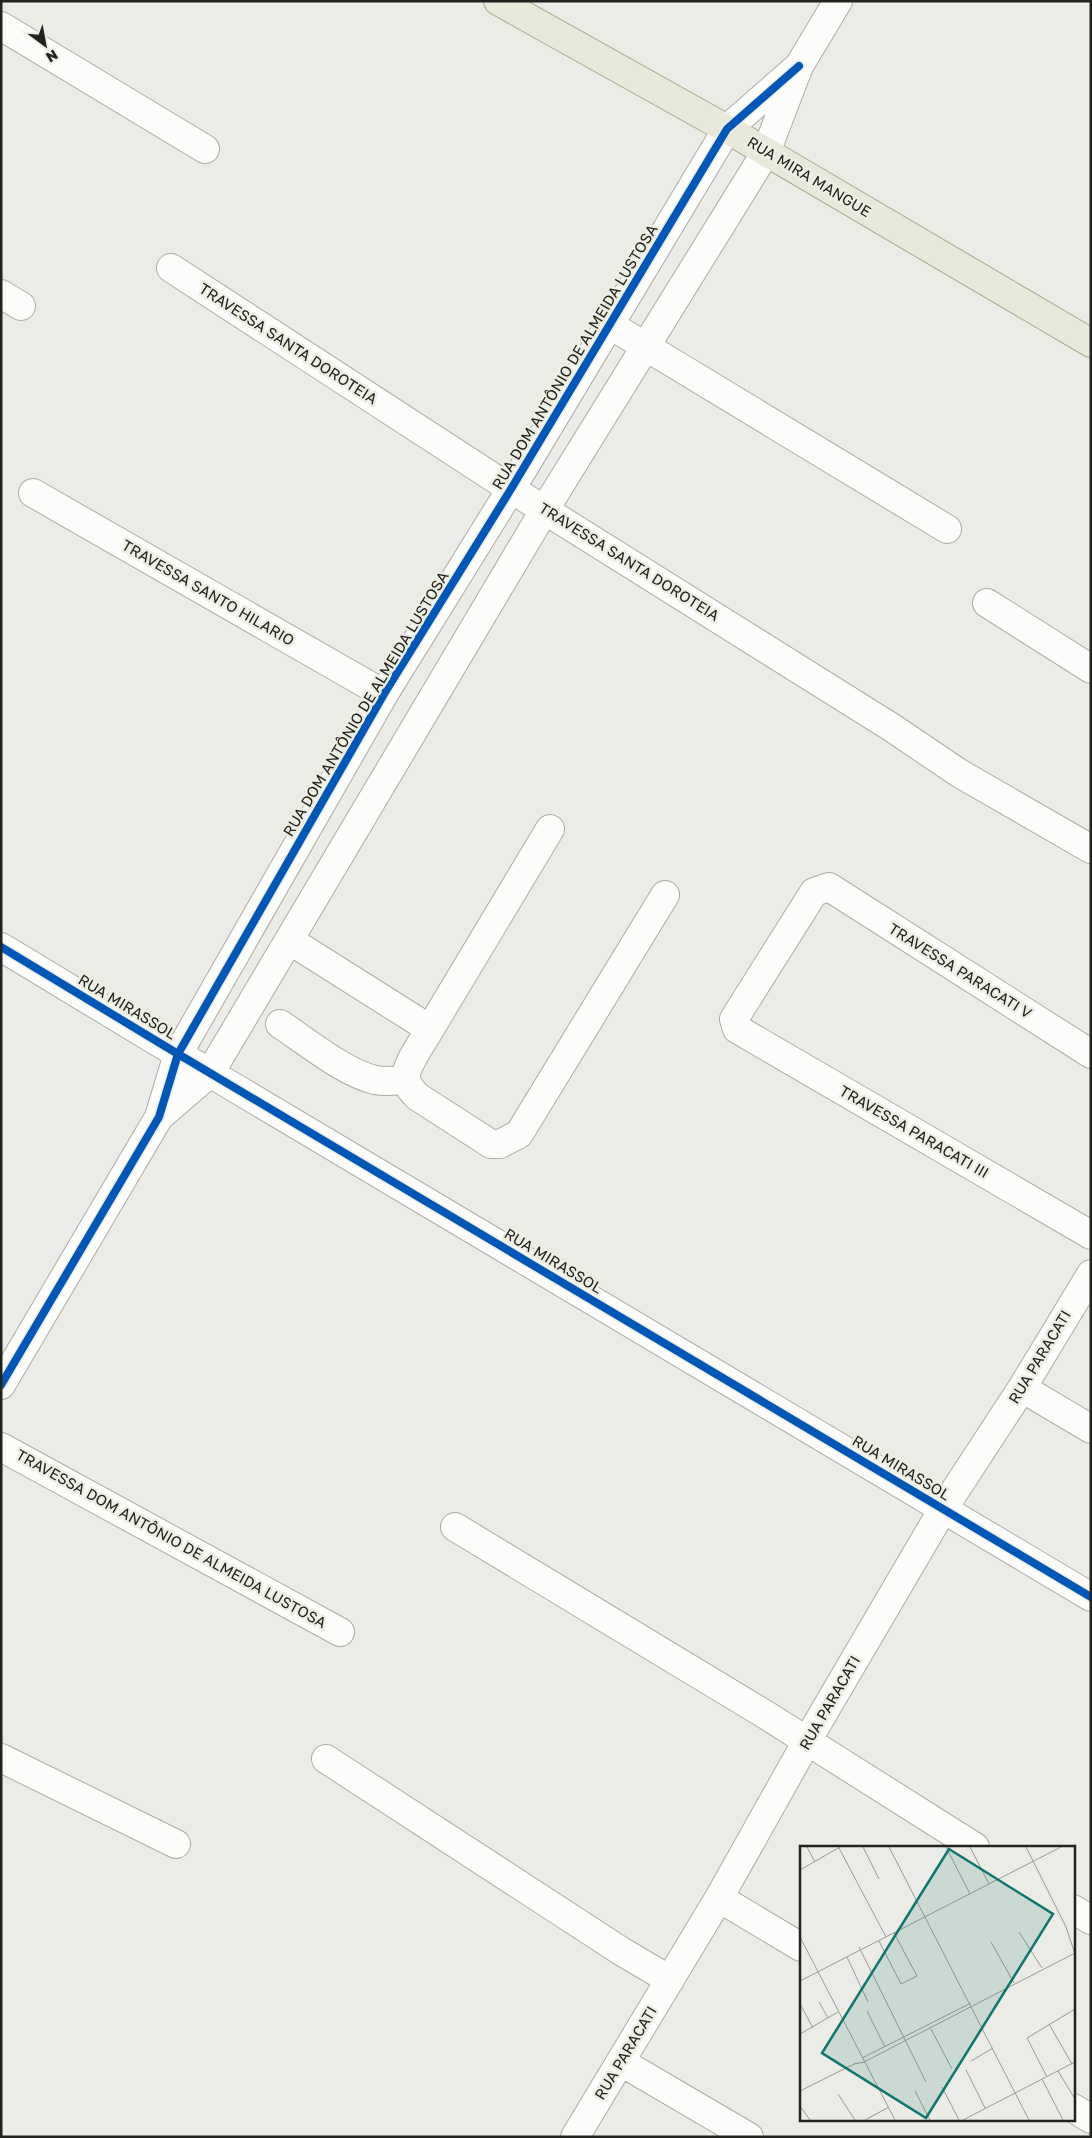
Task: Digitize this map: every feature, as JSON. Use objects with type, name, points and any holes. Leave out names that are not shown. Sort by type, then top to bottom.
[{"type":"main road","name":"RUA MIRA MANGUE","points":[[498,1],[727,129],[1091,343]]},
{"type":"street","name":"RUA DOM ANTÔNIO DE ALMEIDA LUSTOSA","points":[[159,1117],[210,1073],[544,509],[766,152],[799,66],[838,1]]},
{"type":"street","points":[[1,26],[205,149]]},
{"type":"street","name":"RUA DOM ANTÔNIO DE ALMEIDA LUSTOSA","points":[[1,1385],[159,1117],[178,1054],[384,694],[511,489],[727,129],[799,66]]},
{"type":"street","name":"TRAVESSA SANTA DOROTEIA","points":[[171,268],[511,489],[891,727],[959,774],[1091,849]]},
{"type":"street","points":[[610,325],[947,529]]},
{"type":"street","name":"TRAVESSA SANTO HILARIO","points":[[33,493],[384,694]]},
{"type":"street","points":[[987,603],[1091,669]]},
{"type":"street","points":[[550,829],[407,1070],[406,1079],[410,1089],[491,1144],[500,1144],[519,1134],[665,895]]},
{"type":"street","name":"TRAVESSA PARACATI V","points":[[738,1029],[734,1019],[814,892],[829,888],[1091,1054]]},
{"type":"street","points":[[288,940],[430,1029]]},
{"type":"street","name":"RUA MIRASSOL","points":[[1,947],[1091,1597]]},
{"type":"street","points":[[280,1024],[348,1069],[362,1076],[376,1080],[406,1079]]},
{"type":"street","name":"TRAVESSA PARACATI III","points":[[738,1029],[1091,1235]]},
{"type":"street","name":"RUA PARACATI","points":[[575,2137],[719,1898],[807,1741],[943,1509],[1022,1388],[1090,1277]]},
{"type":"street","points":[[1022,1388],[1091,1429]]},
{"type":"street","name":"TRAVESSA DOM ANTÔNIO DE ALMEIDA LUSTOSA","points":[[1,1447],[340,1632]]},
{"type":"street","points":[[455,1527],[766,1715],[973,1846]]},
{"type":"street","points":[[1,1758],[176,1844]]},
{"type":"street","points":[[326,1758],[621,1951],[670,1980]]},
{"type":"street","points":[[719,1898],[800,1946]]},
{"type":"street","points":[[1074,1910],[1091,1920]]},
{"type":"street","points":[[621,2062],[750,2137]]},
{"type":"street","points":[[1074,2109],[1091,2119]]},
{"type":"cycle path","points":[[1,1385],[159,1117],[178,1054],[384,694],[511,489],[727,129],[799,66]]},
{"type":"cycle path","points":[[1,947],[1091,1597]]}]
